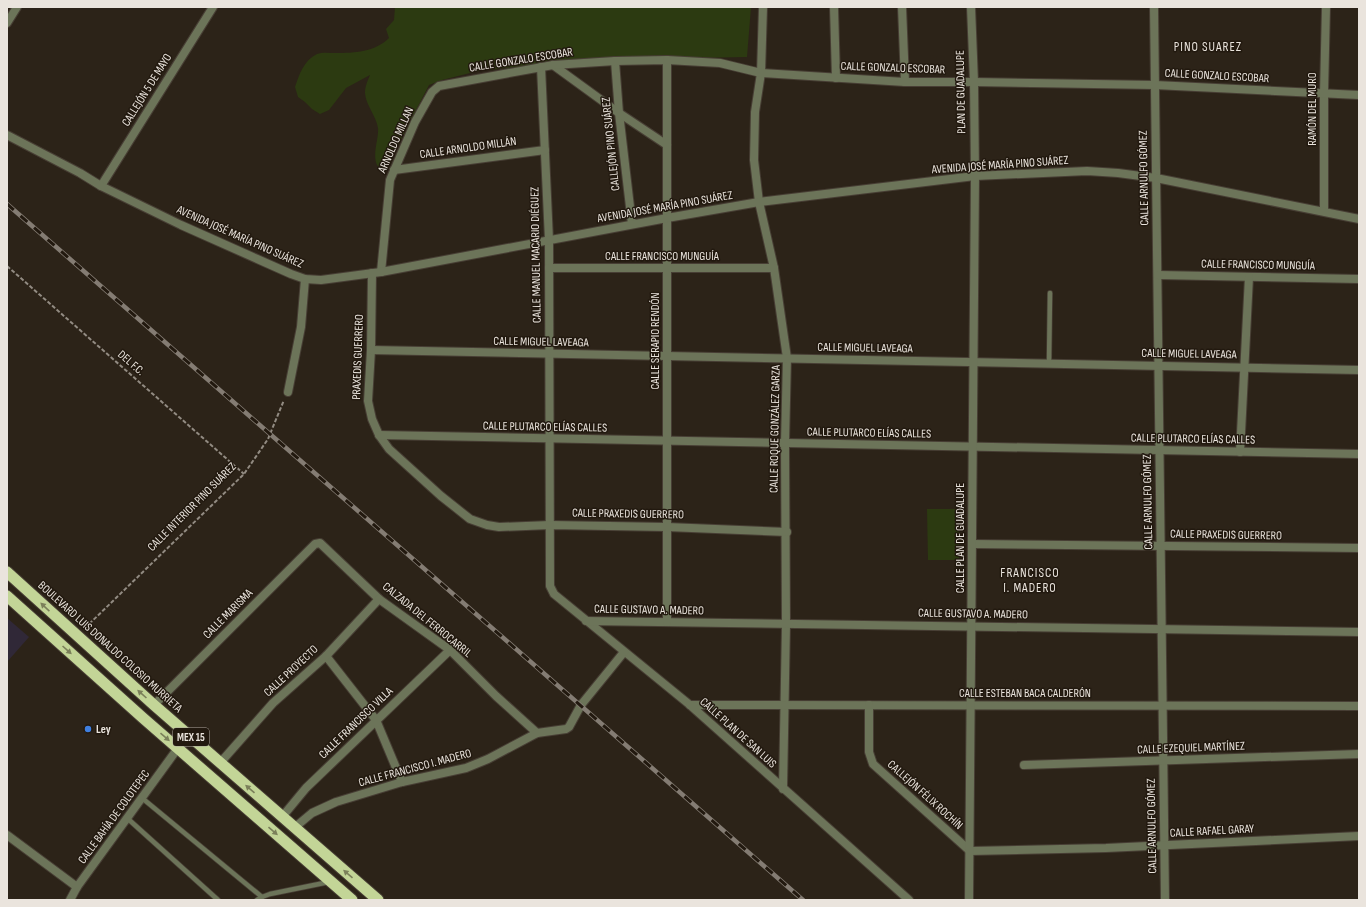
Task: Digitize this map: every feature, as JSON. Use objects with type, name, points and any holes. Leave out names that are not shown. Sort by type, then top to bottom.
[{"type":"highway","name":"BOULEVARD LUIS DONALDO COLOSIO MURRIETA","points":[[7,572],[154,705],[378,900]]},
{"type":"highway","name":"MEX 15","points":[[7,596],[352,900]]},
{"type":"street","points":[[7,23],[17,7]]},
{"type":"street","name":"CALLEJÓN 5 DE MAYO","points":[[101,186],[213,7]]},
{"type":"street","name":"CALLE ROQUE GONZÁLEZ GARZA","points":[[763,7],[761,73],[755,112],[754,152],[758,202],[774,268],[788,358],[785,443],[787,532],[785,705],[782,788]]},
{"type":"street","points":[[834,7],[836,78]]},
{"type":"street","points":[[902,7],[905,82]]},
{"type":"street","name":"PLAN DE GUADALUPE","points":[[971,7],[974,82],[975,176]]},
{"type":"street","name":"CALLE ARNULFO GÓMEZ","points":[[1154,7],[1164,900]]},
{"type":"street","name":"RAMÓN DEL MURO","points":[[1324,211],[1326,7]]},
{"type":"street","name":"CALLE GONZALO ESCOBAR","points":[[432,92],[439,86],[553,65],[615,61],[667,60],[720,63],[761,73],[905,82],[1155,85],[1359,95]]},
{"type":"street","name":"CALLE SERAPIO RENDÓN","points":[[667,60],[667,622]]},
{"type":"street","name":"CALLEJÓN PINO SUÁREZ","points":[[615,61],[619,113],[632,224]]},
{"type":"street","points":[[553,65],[619,113],[667,145]]},
{"type":"street","name":"CALLE MANUEL MACARIO DIÉGUEZ","points":[[541,67],[549,240],[550,586]]},
{"type":"street","name":"ARNOLDO MILLAN","points":[[381,272],[390,180],[415,122],[432,92]]},
{"type":"street","name":"AVENIDA JOSÉ MARÍA PINO SUÁREZ","points":[[7,135],[80,172],[101,186],[181,225],[291,274],[305,279],[321,280],[381,272],[632,224],[758,202],[975,176],[1087,172],[1118,173],[1156,178],[1359,219]]},
{"type":"street","name":"CALLE ARNOLDO MILLÁN","points":[[394,170],[545,150]]},
{"type":"street","name":"CALLE PLAN DE GUADALUPE","points":[[970,900],[975,176]]},
{"type":"street","name":"CALLE FRANCISCO MUNGUÍA","points":[[549,268],[774,268]]},
{"type":"street","name":"PRAXEDIS GUERRERO","points":[[368,274],[371,350],[368,401],[372,419],[379,435],[389,449],[470,518]]},
{"type":"street","name":"CALLE FRANCISCO MUNGUÍA","points":[[1158,275],[1359,279]]},
{"type":"street","points":[[1240,452],[1249,277]]},
{"type":"street","points":[[288,392],[301,327],[305,279]]},
{"type":"street","name":"CALLE MIGUEL LAVEAGA","points":[[371,350],[1359,370]]},
{"type":"street","name":"CALLE PLUTARCO ELÍAS CALLES","points":[[379,435],[1359,454]]},
{"type":"street","name":"CALLE PRAXEDIS GUERRERO","points":[[470,518],[493,526],[550,525],[667,527],[787,532]]},
{"type":"street","name":"CALZADA DEL FERROCARRIL","points":[[320,543],[379,599],[450,650],[496,696],[537,733]]},
{"type":"street","name":"CALLE MARISMA","points":[[154,705],[315,544],[320,543]]},
{"type":"street","name":"CALLE PRAXEDIS GUERRERO","points":[[972,544],[1359,548]]},
{"type":"street","name":"CALLE PLAN DE SAN LUIS","points":[[550,586],[554,594],[690,705],[909,900]]},
{"type":"street","name":"CALLE PROYECTO","points":[[220,763],[273,703],[326,656],[379,599]]},
{"type":"street","name":"CALLE GUSTAVO A. MADERO","points":[[586,621],[1359,632]]},
{"type":"street","name":"CALLE FRANCISCO VILLA","points":[[282,817],[306,788],[450,650]]},
{"type":"street","name":"CALLE FRANCISCO I. MADERO","points":[[294,828],[312,813],[324,807],[402,782],[466,768],[488,759],[537,733],[564,730],[570,726],[581,705],[624,652]]},
{"type":"street","points":[[326,656],[376,720],[402,782]]},
{"type":"street","name":"CALLE ESTEBAN BACA CALDERÓN","points":[[690,705],[1359,706]]},
{"type":"street","name":"CALLEJÓN FÉLIX ROCHÍN","points":[[869,705],[869,752],[873,764],[970,851]]},
{"type":"street","name":"CALLE BAHÍA DE COLOTEPEC","points":[[70,900],[77,887],[178,748]]},
{"type":"street","name":"CALLE EZEQUIEL MARTÍNEZ","points":[[1024,765],[1359,754]]},
{"type":"street","points":[[7,835],[77,887]]},
{"type":"street","name":"CALLE RAFAEL GARAY","points":[[970,851],[1106,848],[1359,836]]},
{"type":"lane","points":[[1049,364],[1050,293]]},
{"type":"lane","points":[[142,798],[259,898],[331,882]]},
{"type":"lane","points":[[127,818],[218,900]]},
{"type":"path","name":"DEL F.C.","points":[[7,266],[244,474]]},
{"type":"path","name":"CALLE INTERIOR PINO SUÁREZ","points":[[77,636],[244,474],[268,439],[288,392]]},
{"type":"shaded area","points":[[7,618],[29,637],[7,662]]},
{"type":"green space","points":[[395,7],[751,7],[747,57],[581,60],[478,71],[442,80],[429,85],[384,172],[377,165],[376,161],[375,151],[378,128],[367,102],[365,93],[370,75],[346,88],[329,110],[320,114],[298,97],[295,87],[305,64],[317,54],[364,51],[383,43],[389,38],[386,29],[394,20]]},
{"type":"green space","points":[[927,509],[959,509],[959,560],[928,560]]},
{"type":"railway","points":[[7,204],[803,900]]},
{"type":"place","name":"Ley","points":[[88,729]]},
{"type":"district","name":"PINO SUAREZ","points":[[1208,47]]},
{"type":"district","name":"FRANCISCO I. MADERO","points":[[1030,580]]}]
